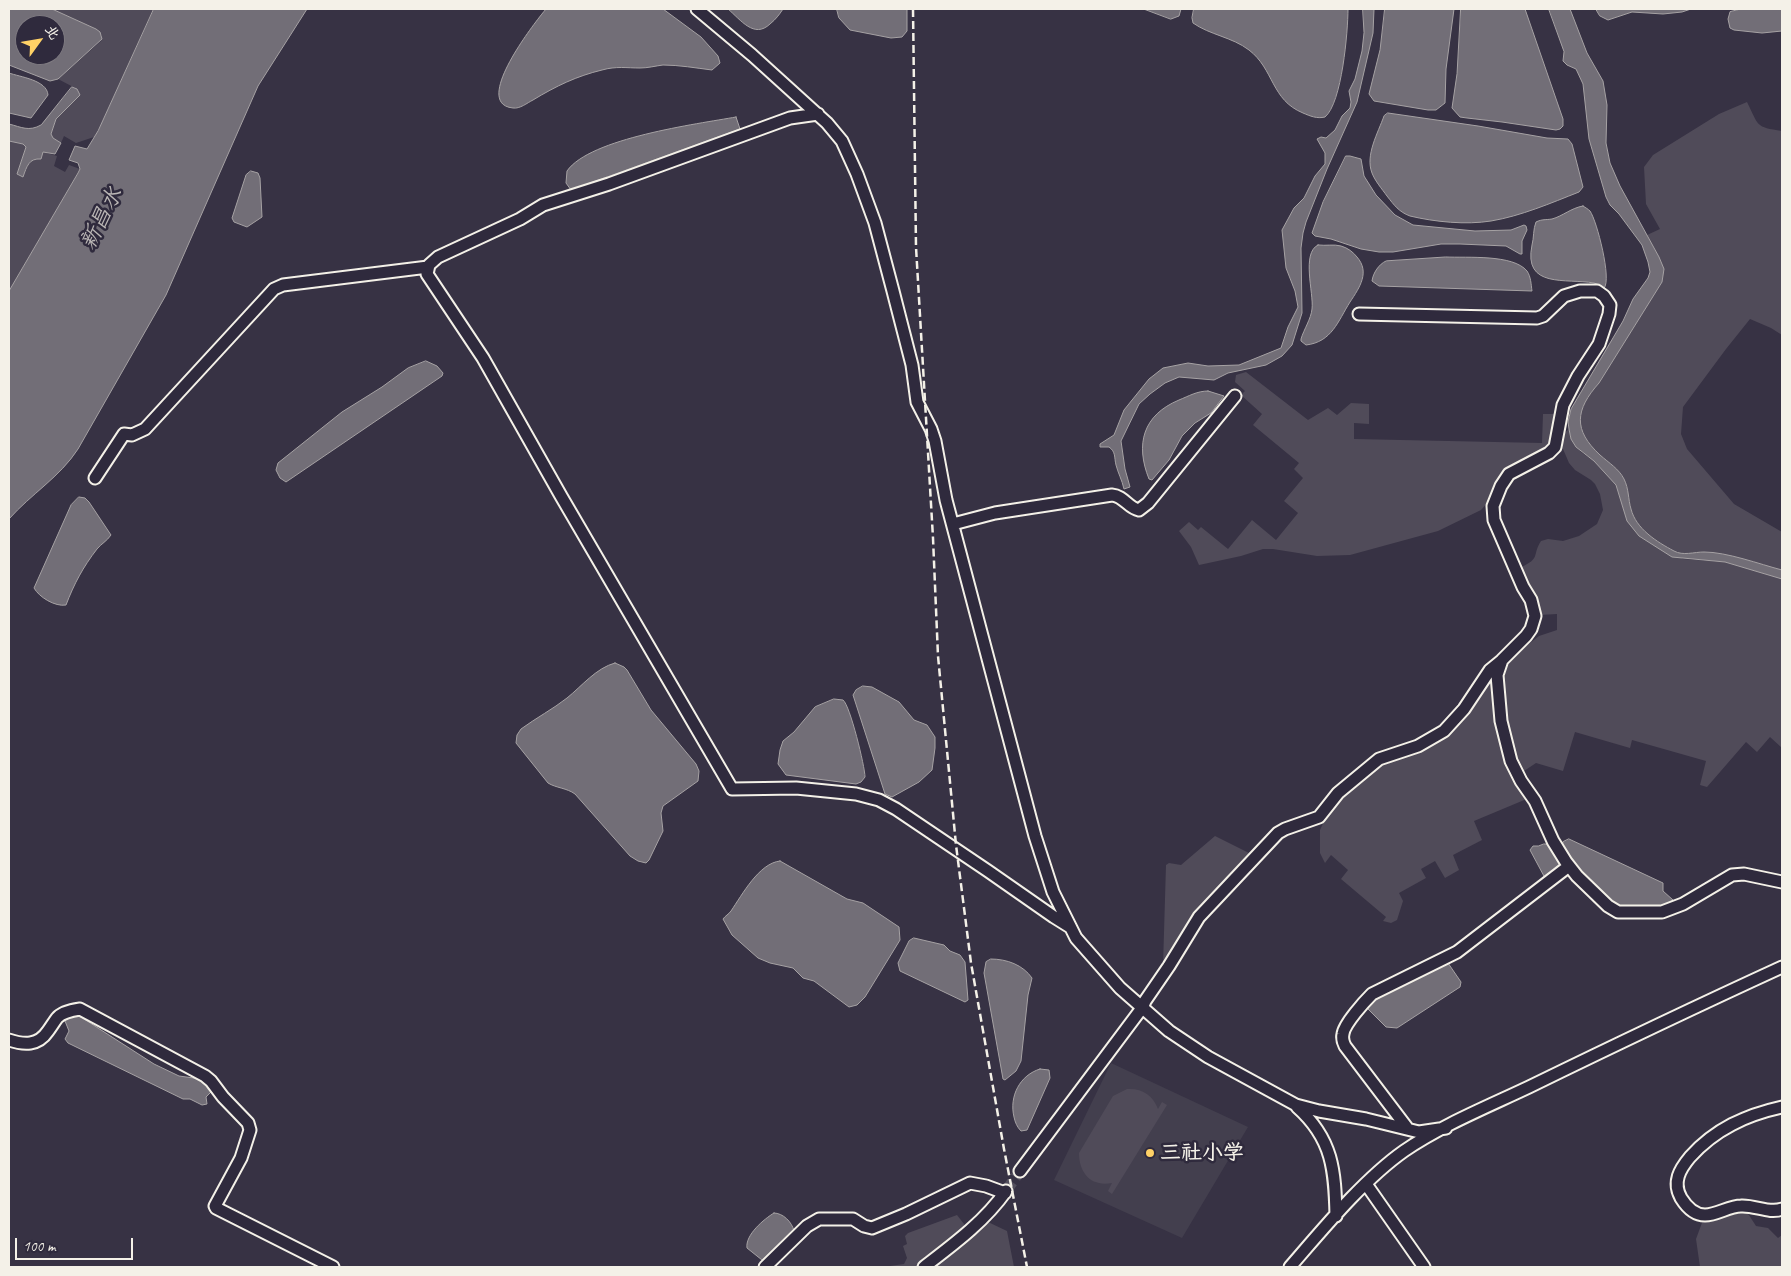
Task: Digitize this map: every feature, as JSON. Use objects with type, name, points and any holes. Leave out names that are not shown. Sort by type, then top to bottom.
[{"type":"street","points":[[697,9],[752,55],[835,131],[858,174],[875,223],[904,333],[917,402],[935,441],[944,492],[1035,836],[1053,892],[1070,927],[1083,948],[1120,988],[1189,1046],[1296,1106],[1366,1118],[1419,1132],[1446,1128]]},
{"type":"street","points":[[95,478],[124,434],[132,435],[145,429],[274,289],[283,285],[428,267],[438,258],[520,219],[544,205],[615,182],[790,118],[818,114]]},
{"type":"street","points":[[428,267],[428,276],[483,358],[732,789],[796,788],[856,794],[879,800],[896,809],[1054,918],[1070,927]]},
{"type":"street","points":[[1020,1171],[1142,1008],[1199,917],[1278,833],[1319,817],[1338,794],[1379,759],[1418,746],[1444,730],[1464,709],[1490,670],[1531,629],[1535,616],[1531,600],[1494,520],[1493,506],[1501,486],[1509,474],[1549,453],[1555,447],[1563,405],[1601,339],[1610,311],[1608,300],[1597,291],[1580,291],[1564,296],[1543,316],[1537,318],[1359,314]]},
{"type":"street","points":[[953,524],[996,514],[1112,495],[1120,497],[1133,509],[1139,510],[1148,503],[1235,396]]},
{"type":"street","points":[[1502,660],[1497,678],[1501,721],[1511,761],[1521,781],[1535,801],[1552,841],[1569,866],[1608,906],[1618,912],[1662,912],[1683,904],[1732,875],[1744,874],[1782,882]]},
{"type":"street","points":[[1408,1129],[1345,1046],[1342,1037],[1344,1030],[1372,994],[1457,952],[1569,866]]},
{"type":"street","points":[[1290,1267],[1366,1184],[1404,1151],[1577,1063],[1780,972]]},
{"type":"street","points":[[9,1040],[22,1045],[35,1042],[44,1037],[57,1018],[73,1010],[80,1009],[205,1076],[248,1123],[250,1130],[241,1158],[215,1206],[216,1208],[333,1267]]},
{"type":"street","points":[[1296,1106],[1315,1126],[1328,1150],[1333,1173],[1336,1216]]},
{"type":"street","points":[[1782,1107],[1738,1121],[1703,1142],[1682,1166],[1677,1177],[1677,1184],[1681,1198],[1686,1206],[1698,1214],[1707,1215],[1741,1206],[1759,1207],[1772,1211],[1782,1208]]},
{"type":"street","points":[[765,1267],[807,1226],[819,1219],[853,1219],[864,1226],[872,1228],[970,1183],[1006,1192],[990,1213],[977,1225],[924,1267]]},
{"type":"street","points":[[1366,1184],[1424,1267]]},
{"type":"shaded area","points":[[52,9],[154,9],[98,131],[94,137],[76,143],[64,136],[61,143],[53,138],[51,134],[56,119],[80,95],[77,89],[58,79],[101,41],[102,36],[96,29]]},
{"type":"shaded area","points":[[1747,102],[1759,124],[1782,131],[1782,335],[1750,319],[1683,407],[1681,434],[1687,449],[1734,504],[1782,532],[1782,570],[1723,554],[1704,552],[1685,554],[1677,552],[1654,539],[1637,523],[1622,475],[1591,446],[1581,428],[1580,420],[1585,402],[1599,383],[1662,282],[1661,264],[1647,235],[1660,229],[1646,204],[1644,167],[1653,155],[1719,114]]},
{"type":"shaded area","points":[[9,141],[23,144],[26,147],[17,174],[23,177],[30,161],[43,152],[57,156],[54,166],[65,172],[69,165],[80,169],[9,291]]},
{"type":"shaded area","points":[[1246,372],[1308,420],[1328,408],[1337,415],[1351,403],[1369,404],[1369,424],[1354,423],[1354,439],[1542,443],[1543,414],[1557,414],[1550,447],[1492,494],[1481,510],[1438,531],[1350,555],[1317,556],[1263,549],[1199,565],[1191,547],[1179,531],[1189,522],[1198,530],[1201,527],[1228,549],[1252,520],[1276,540],[1298,513],[1284,501],[1303,478],[1294,469],[1299,463],[1253,425],[1262,414],[1241,395],[1245,391],[1235,382],[1236,375]]},
{"type":"shaded area","points":[[1569,429],[1571,439],[1581,452],[1594,461],[1616,485],[1627,521],[1683,559],[1725,562],[1782,579],[1782,748],[1770,737],[1757,752],[1746,742],[1707,787],[1700,785],[1706,761],[1632,740],[1630,748],[1575,732],[1563,771],[1536,763],[1515,777],[1529,798],[1474,821],[1482,840],[1453,855],[1459,870],[1445,878],[1435,861],[1421,869],[1426,878],[1399,893],[1403,901],[1397,920],[1391,923],[1383,921],[1386,917],[1341,879],[1348,870],[1331,855],[1325,863],[1320,853],[1320,830],[1327,815],[1353,787],[1375,768],[1391,758],[1425,746],[1488,676],[1539,636],[1557,630],[1557,614],[1539,615],[1520,568],[1534,559],[1541,541],[1548,539],[1563,541],[1579,536],[1597,524],[1603,510],[1600,494],[1595,484],[1575,470],[1569,463],[1563,449],[1563,434]]},
{"type":"shaded area","points":[[1215,836],[1251,854],[1163,966],[1166,865],[1169,863],[1181,865]]},
{"type":"shaded area","name":"三社小学","points":[[1111,1063],[1248,1127],[1182,1238],[1054,1180]]},
{"type":"shaded area","points":[[1127,1089],[1146,1093],[1158,1109],[1162,1102],[1167,1105],[1112,1194],[1108,1191],[1112,1183],[1098,1183],[1088,1177],[1081,1167],[1079,1153],[1113,1096]]},
{"type":"shaded area","points":[[1747,1212],[1756,1226],[1768,1228],[1778,1238],[1782,1235],[1782,1267],[1700,1267],[1696,1239],[1703,1220]]},
{"type":"shaded area","points":[[957,1215],[964,1224],[963,1231],[921,1267],[883,1267],[904,1264],[907,1258],[903,1246],[907,1244],[905,1236],[908,1233]]},
{"type":"shaded area","points":[[988,1222],[1007,1231],[1014,1267],[930,1267]]},
{"type":"water","points":[[9,9],[52,9],[96,29],[100,32],[102,39],[58,79],[50,81],[9,65]]},
{"type":"water","name":"新昌水","points":[[154,9],[307,9],[258,86],[166,295],[78,449],[63,468],[9,519],[9,291],[80,169],[78,163],[69,160],[75,146],[87,149],[98,131]]},
{"type":"water","points":[[546,9],[663,9],[701,37],[718,56],[720,63],[712,70],[663,65],[643,68],[607,69],[593,72],[550,90],[523,106],[513,108],[502,103],[499,93],[502,78],[530,29]]},
{"type":"water","points":[[728,9],[783,9],[770,24],[759,30],[743,23]]},
{"type":"water","points":[[837,9],[907,9],[907,31],[902,37],[891,38],[850,30],[839,18]]},
{"type":"water","points":[[1144,9],[1181,9],[1179,16],[1171,19]]},
{"type":"water","points":[[1194,9],[1348,9],[1347,33],[1340,82],[1331,109],[1325,117],[1311,116],[1293,107],[1278,92],[1263,66],[1249,50],[1193,23]]},
{"type":"water","points":[[1363,9],[1374,9],[1373,33],[1357,102],[1327,169],[1303,233],[1301,248],[1302,313],[1292,345],[1282,356],[1266,365],[1228,373],[1214,380],[1179,377],[1165,383],[1150,394],[1139,404],[1121,441],[1130,487],[1124,489],[1113,451],[1109,447],[1100,447],[1100,444],[1114,435],[1124,410],[1149,379],[1163,368],[1188,363],[1208,366],[1239,365],[1281,348],[1288,327],[1298,307],[1295,291],[1286,268],[1282,230],[1294,208],[1304,198],[1315,176],[1325,164],[1325,153],[1317,139],[1321,137],[1326,138],[1335,130],[1342,116],[1350,108],[1349,91],[1355,79],[1362,51],[1364,33]]},
{"type":"water","points":[[1385,9],[1454,9],[1446,69],[1445,103],[1436,110],[1374,101],[1369,94],[1380,50]]},
{"type":"water","points":[[1461,9],[1525,9],[1563,119],[1563,126],[1560,129],[1460,117],[1452,108],[1457,74]]},
{"type":"water","points":[[1549,9],[1570,9],[1587,53],[1603,81],[1607,105],[1606,143],[1610,163],[1620,186],[1664,269],[1662,282],[1599,383],[1585,402],[1580,420],[1581,428],[1591,446],[1622,475],[1637,523],[1654,539],[1677,552],[1685,554],[1704,552],[1723,554],[1782,570],[1782,579],[1725,562],[1672,557],[1639,536],[1627,521],[1616,485],[1594,461],[1576,447],[1571,439],[1568,422],[1571,409],[1650,272],[1642,245],[1610,205],[1606,197],[1589,139],[1583,84],[1576,69],[1563,61],[1564,52]]},
{"type":"water","points":[[1596,9],[1691,9],[1663,14],[1632,12],[1608,20],[1600,16]]},
{"type":"water","points":[[1741,9],[1782,9],[1782,31],[1762,33],[1730,28],[1728,19],[1730,12]]},
{"type":"water","points":[[9,73],[38,83],[46,90],[48,95],[31,118],[9,113]]},
{"type":"water","points":[[72,87],[77,89],[80,95],[56,119],[51,134],[53,138],[61,143],[55,154],[43,152],[41,159],[31,161],[23,177],[17,174],[26,147],[23,144],[9,141],[9,124],[29,129],[41,125]]},
{"type":"water","points":[[1388,113],[1547,138],[1568,139],[1572,144],[1583,187],[1579,192],[1547,205],[1491,221],[1471,223],[1450,222],[1410,216],[1394,205],[1375,179],[1370,166],[1373,144],[1384,116]]},
{"type":"water","points":[[736,117],[740,129],[571,190],[566,183],[567,171],[579,159],[620,141],[671,128]]},
{"type":"water","points":[[1346,156],[1361,159],[1364,176],[1376,195],[1395,215],[1413,225],[1475,231],[1511,230],[1524,225],[1527,230],[1522,241],[1522,254],[1506,246],[1460,244],[1441,244],[1393,252],[1379,252],[1315,236],[1312,233],[1323,202]]},
{"type":"water","points":[[251,171],[258,173],[260,178],[262,217],[247,227],[234,222],[232,218],[246,175]]},
{"type":"water","points":[[1583,206],[1590,211],[1600,238],[1606,274],[1604,288],[1594,283],[1549,279],[1540,275],[1534,269],[1531,259],[1536,222],[1556,218]]},
{"type":"water","points":[[1318,245],[1338,245],[1348,249],[1361,263],[1363,274],[1357,291],[1333,330],[1322,340],[1306,345],[1301,339],[1312,309],[1309,274],[1310,256],[1313,249]]},
{"type":"water","points":[[1446,257],[1489,258],[1511,262],[1527,271],[1532,291],[1379,286],[1372,281],[1377,269],[1386,261]]},
{"type":"water","points":[[426,361],[437,366],[443,373],[442,376],[286,482],[280,478],[276,470],[278,463],[342,412],[408,368]]},
{"type":"water","points":[[1208,391],[1224,396],[1211,413],[1195,423],[1182,436],[1169,460],[1152,480],[1149,479],[1143,454],[1143,443],[1145,432],[1150,422],[1167,406],[1193,394]]},
{"type":"water","points":[[79,497],[85,498],[89,502],[111,535],[87,562],[66,605],[52,603],[43,598],[34,588],[71,505]]},
{"type":"water","points":[[615,663],[627,670],[651,710],[696,764],[699,771],[698,781],[663,806],[661,813],[663,831],[646,863],[630,856],[575,794],[548,783],[516,743],[517,735],[521,729],[567,698],[595,673]]},
{"type":"water","points":[[863,686],[872,687],[899,702],[914,720],[927,725],[935,737],[932,770],[919,782],[892,797],[885,794],[853,695],[856,690]]},
{"type":"water","points":[[834,699],[843,700],[846,704],[860,750],[865,777],[856,784],[786,775],[778,764],[783,741],[794,732],[815,707]]},
{"type":"water","points":[[1569,839],[1663,883],[1663,891],[1673,900],[1661,906],[1638,908],[1624,907],[1613,903],[1587,881],[1573,863],[1562,846],[1563,842]]},
{"type":"water","points":[[1548,844],[1564,865],[1545,878],[1530,850],[1533,846]]},
{"type":"water","points":[[780,861],[847,899],[863,903],[899,927],[900,940],[865,997],[857,1005],[849,1007],[814,981],[803,978],[793,968],[770,963],[758,958],[732,935],[723,919],[758,873],[772,863]]},
{"type":"water","points":[[914,938],[944,945],[950,951],[960,955],[965,962],[968,1000],[965,1002],[900,971],[898,963],[909,941]]},
{"type":"water","points":[[991,959],[1003,960],[1014,964],[1032,978],[1028,995],[1021,1061],[1016,1071],[1005,1080],[1003,1079],[984,973],[986,962]]},
{"type":"water","points":[[1448,963],[1461,982],[1460,987],[1397,1028],[1386,1027],[1368,1009],[1369,1005],[1392,989]]},
{"type":"water","points":[[73,1015],[78,1015],[154,1064],[179,1076],[201,1079],[213,1090],[206,1097],[207,1104],[202,1105],[190,1099],[183,1099],[68,1043],[65,1039],[69,1031],[65,1021]]},
{"type":"water","points":[[1040,1069],[1049,1070],[1050,1078],[1027,1130],[1021,1131],[1014,1117],[1013,1101],[1015,1094],[1027,1076]]},
{"type":"water","points":[[774,1213],[787,1219],[794,1231],[762,1260],[747,1248],[747,1243],[756,1228]]},
{"type":"tunnel","points":[[1006,1191],[1020,1171]]},
{"type":"railway","points":[[913,9],[916,247],[938,656],[956,845],[971,963],[1027,1267]]},
{"type":"place","name":"三社小学","points":[[1150,1153]]}]
